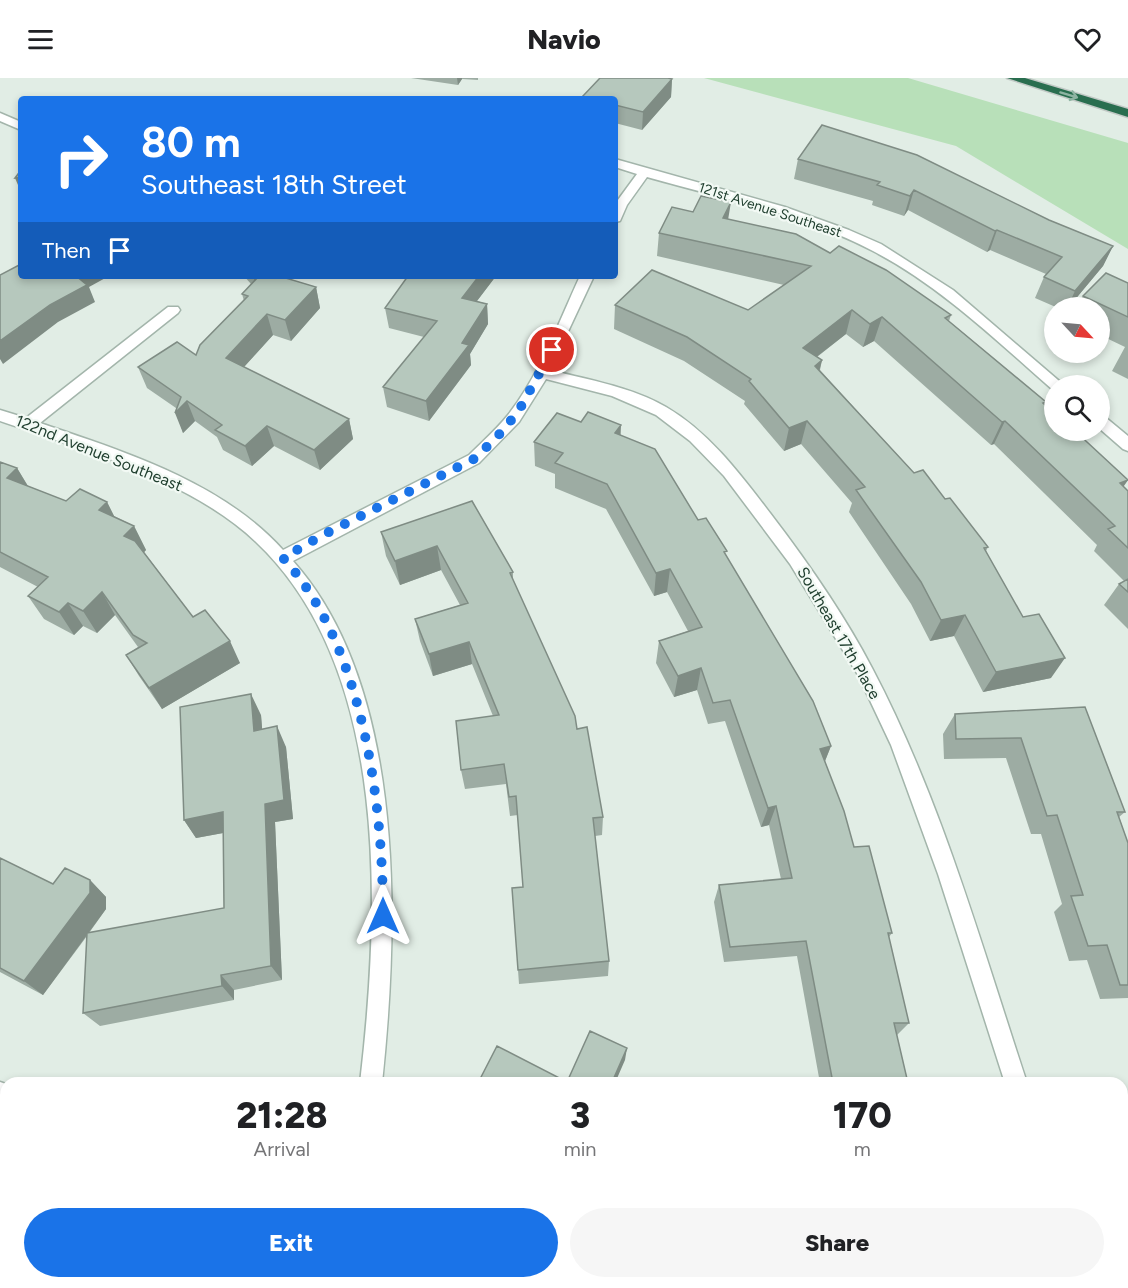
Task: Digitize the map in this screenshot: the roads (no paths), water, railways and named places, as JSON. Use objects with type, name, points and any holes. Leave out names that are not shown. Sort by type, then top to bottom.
[{"type":"highway","points":[[1013,78],[1128,113]]},
{"type":"street","points":[[0,117],[18,125]]},
{"type":"street","name":"121st Avenue Southeast","points":[[618,164],[784,212],[842,232],[876,247],[938,286],[1045,375]]},
{"type":"street","points":[[618,212],[645,172]]},
{"type":"street","points":[[283,558],[321,536],[474,459],[518,412],[541,373],[586,279]]},
{"type":"street","points":[[28,425],[172,310]]},
{"type":"street","name":"Southeast 17th Place","points":[[541,373],[616,392],[661,411],[695,437],[730,472],[796,559],[865,671],[900,745],[948,874],[1014,1077]]},
{"type":"street","name":"122nd Avenue Southeast","points":[[0,415],[162,476],[200,495],[261,537],[303,580],[340,651],[360,717],[374,784],[383,870],[383,963],[372,1077]]},
{"type":"street","points":[[1110,430],[1128,445]]}]
